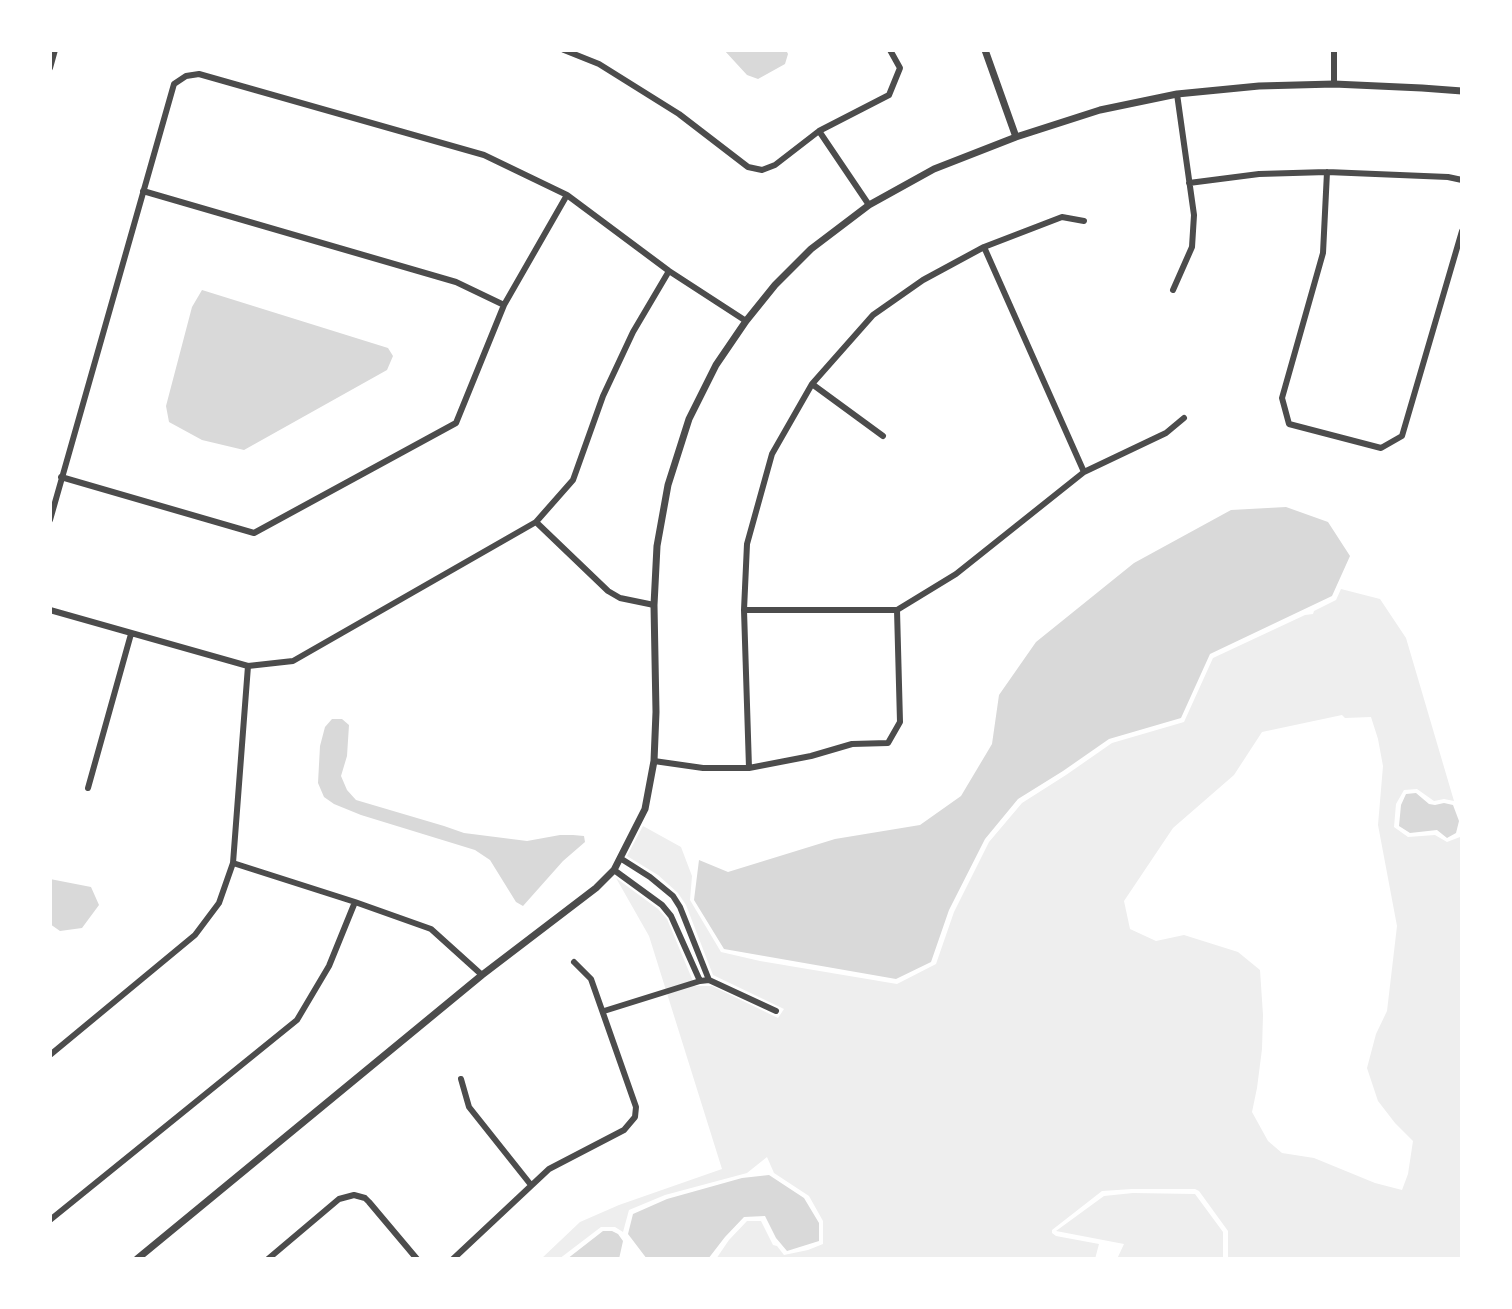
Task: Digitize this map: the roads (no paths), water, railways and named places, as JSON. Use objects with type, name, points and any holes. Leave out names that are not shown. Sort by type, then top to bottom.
[{"type":"street","points":[[50,68],[55,50]]},
{"type":"street","points":[[564,50],[599,64],[679,114],[748,167],[762,170],[775,165],[819,131],[889,95],[900,68],[890,50]]},
{"type":"street","points":[[985,50],[1016,137]]},
{"type":"street","points":[[1334,50],[1334,84]]},
{"type":"street","points":[[50,520],[174,84],[186,76],[199,74],[484,155],[567,195],[669,271],[746,321]]},
{"type":"street","points":[[137,1259],[482,975],[596,888],[614,870],[645,809],[654,761],[654,605],[657,546],[668,485],[689,419],[716,365],[775,285],[811,249],[869,205],[934,169],[1016,137],[1100,110],[1177,94],[1259,86],[1334,84],[1462,91]]},
{"type":"street","points":[[1173,290],[1192,247],[1194,215],[1177,94]]},
{"type":"street","points":[[819,131],[869,205]]},
{"type":"street","points":[[1189,183],[1259,174],[1327,172],[1462,180]]},
{"type":"street","points":[[1327,172],[1323,253],[1282,398],[1289,424],[1381,448],[1402,436],[1462,231]]},
{"type":"street","points":[[143,191],[456,282],[504,305]]},
{"type":"street","points":[[61,477],[254,533],[456,423],[504,305],[567,195]]},
{"type":"street","points":[[749,768],[744,610],[747,544],[772,454],[812,384],[873,315],[923,280],[984,247],[1062,217],[1084,221]]},
{"type":"street","points":[[984,247],[1084,472]]},
{"type":"street","points":[[50,610],[248,666],[293,661],[536,522],[573,480],[603,396],[633,332],[669,271]]},
{"type":"street","points":[[812,384],[883,436]]},
{"type":"street","points":[[744,610],[897,610],[956,574],[1084,472],[1166,433],[1184,418]]},
{"type":"street","points":[[536,522],[608,591],[620,598],[654,605]]},
{"type":"street","points":[[654,761],[703,768],[749,768],[852,744],[888,743],[900,722],[897,610]]},
{"type":"street","points":[[88,788],[131,634]]},
{"type":"street","points":[[50,1055],[195,935],[219,903],[233,863],[248,666]]},
{"type":"street","points":[[620,858],[673,896],[709,980]]},
{"type":"street","points":[[233,863],[431,929],[482,975]]},
{"type":"street","points":[[614,870],[662,905],[671,916],[700,981]]},
{"type":"street","points":[[642,890],[650,877]]},
{"type":"street","points":[[50,1220],[297,1020],[329,966],[355,902]]},
{"type":"street","points":[[453,1259],[549,1169],[624,1130],[635,1117],[636,1107],[604,1011],[591,979],[574,962]]},
{"type":"street","points":[[604,1011],[709,980],[776,1011]]},
{"type":"street","points":[[461,1079],[469,1107],[531,1185]]},
{"type":"street","points":[[268,1259],[339,1199],[354,1195],[369,1202],[417,1259]]}]
